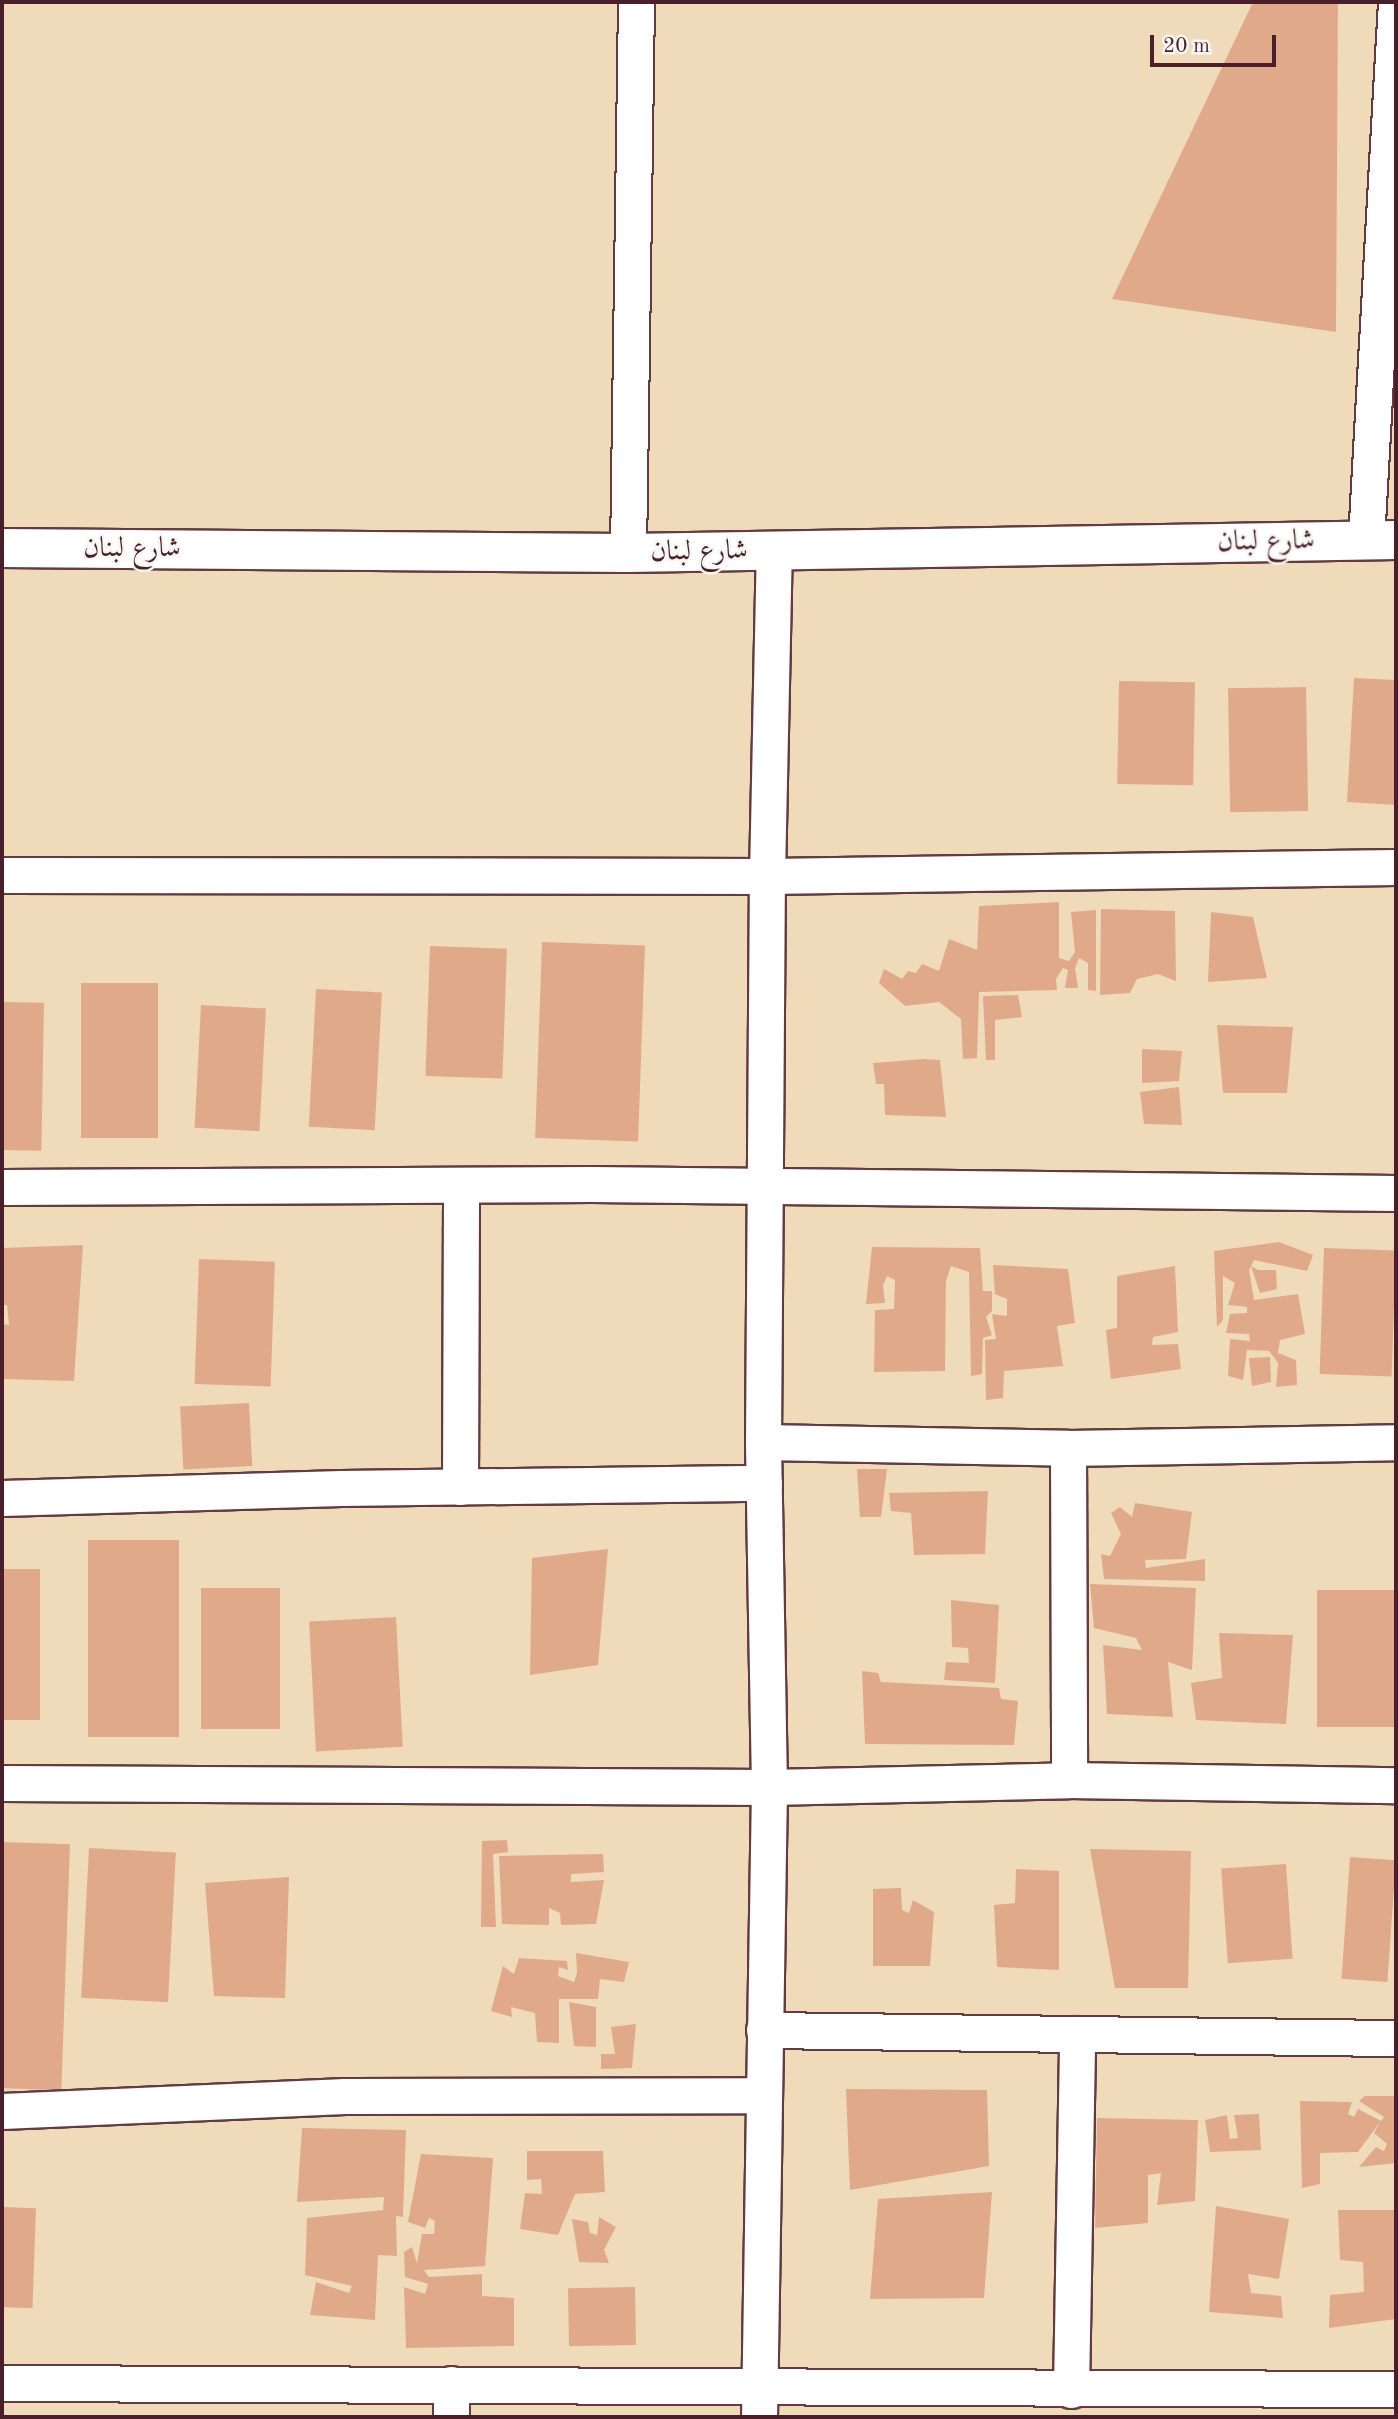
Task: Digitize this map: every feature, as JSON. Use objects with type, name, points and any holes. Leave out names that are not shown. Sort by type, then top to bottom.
[{"type":"street","points":[[628,553],[636,2]]},
{"type":"street","points":[[1381,540],[1396,2]]},
{"type":"street","name":"شارع لبنان","points":[[2,548],[628,553],[1381,540]]},
{"type":"street","points":[[759,2401],[769,1787],[763,1442],[767,1186],[767,876],[774,551]]},
{"type":"street","points":[[2,875],[767,876],[873,872],[1396,867]]},
{"type":"street","points":[[460,1487],[461,1185]]},
{"type":"street","points":[[2,1188],[767,1186],[1396,1193]]},
{"type":"street","points":[[763,1442],[1068,1448],[1396,1442]]},
{"type":"street","points":[[1068,1448],[1069,1780]]},
{"type":"street","points":[[2,1499],[460,1487],[764,1483]]},
{"type":"street","points":[[2,1783],[769,1787],[1069,1780],[1396,1785]]},
{"type":"street","points":[[764,2030],[1396,2038]]},
{"type":"street","points":[[1071,2390],[1077,2034]]},
{"type":"street","points":[[2,2111],[345,2096],[762,2095]]},
{"type":"street","points":[[2,2383],[451,2401],[759,2401],[1071,2390],[1396,2389]]},
{"type":"building","points":[[1253,2],[1338,2],[1336,332],[1112,299]]},
{"type":"building","points":[[1354,678],[1396,680],[1396,805],[1347,802]]},
{"type":"building","points":[[1119,681],[1195,682],[1193,785],[1117,784]]},
{"type":"building","points":[[1306,687],[1308,811],[1230,812],[1228,688]]},
{"type":"building","points":[[1059,902],[1059,958],[1069,961],[1075,952],[1071,912],[1096,910],[1096,991],[1088,990],[1088,963],[1079,958],[1075,968],[1078,988],[1065,988],[1068,970],[1063,968],[1056,979],[1057,990],[979,992],[977,1058],[963,1059],[961,1019],[939,1002],[905,1006],[879,983],[884,969],[902,979],[908,971],[916,973],[922,964],[939,971],[949,939],[977,950],[979,906]]},
{"type":"building","points":[[1101,909],[1175,911],[1176,981],[1158,974],[1137,979],[1130,993],[1100,995]]},
{"type":"building","points":[[1211,912],[1253,917],[1267,978],[1208,982]]},
{"type":"building","points":[[542,942],[645,946],[638,1141],[535,1138]]},
{"type":"building","points":[[430,946],[507,949],[502,1079],[425,1076]]},
{"type":"building","points":[[81,983],[158,983],[158,1138],[81,1138]]},
{"type":"building","points":[[316,989],[382,992],[375,1130],[309,1127]]},
{"type":"building","points":[[1018,995],[1022,1017],[995,1020],[995,1060],[986,1060],[983,996]]},
{"type":"building","points":[[2,1002],[44,1003],[41,1151],[2,1150]]},
{"type":"building","points":[[201,1005],[266,1008],[259,1131],[195,1128]]},
{"type":"building","points":[[1217,1025],[1293,1027],[1287,1093],[1223,1093]]},
{"type":"building","points":[[1142,1049],[1182,1051],[1179,1081],[1142,1083]]},
{"type":"building","points":[[940,1060],[946,1117],[885,1115],[884,1084],[876,1084],[873,1063]]},
{"type":"building","points":[[1179,1087],[1182,1125],[1144,1124],[1140,1092]]},
{"type":"building","points":[[1279,1242],[1313,1255],[1307,1271],[1254,1260],[1249,1270],[1254,1300],[1298,1294],[1305,1334],[1280,1340],[1278,1353],[1296,1360],[1297,1385],[1276,1387],[1278,1363],[1269,1351],[1247,1350],[1243,1380],[1228,1376],[1230,1339],[1250,1341],[1249,1334],[1226,1333],[1230,1314],[1247,1313],[1247,1307],[1228,1305],[1235,1283],[1223,1276],[1223,1320],[1217,1327],[1214,1251]]},
{"type":"building","points":[[83,1245],[74,1381],[2,1379],[2,1324],[9,1325],[7,1305],[2,1305],[2,1248]]},
{"type":"building","points":[[872,1247],[980,1248],[983,1291],[992,1291],[992,1311],[986,1317],[992,1335],[983,1338],[982,1374],[971,1376],[969,1272],[951,1266],[946,1281],[945,1371],[874,1372],[875,1310],[894,1309],[895,1280],[887,1276],[883,1285],[885,1303],[866,1304]]},
{"type":"building","points":[[1324,1248],[1396,1251],[1392,1376],[1320,1374]]},
{"type":"building","points":[[199,1259],[275,1262],[271,1387],[195,1384]]},
{"type":"building","points":[[993,1265],[1068,1269],[1075,1323],[1057,1326],[1063,1366],[1004,1371],[1003,1398],[986,1400],[985,1340],[996,1339],[992,1314],[1007,1316],[1007,1299],[995,1294]]},
{"type":"building","points":[[1175,1266],[1178,1332],[1153,1337],[1152,1345],[1178,1344],[1181,1369],[1111,1379],[1106,1330],[1117,1328],[1117,1276]]},
{"type":"building","points":[[1251,1266],[1258,1270],[1276,1270],[1277,1289],[1260,1293]]},
{"type":"building","points":[[1270,1357],[1271,1382],[1252,1386],[1249,1358]]},
{"type":"building","points":[[249,1403],[252,1466],[183,1470],[180,1407]]},
{"type":"building","points":[[857,1469],[887,1469],[881,1517],[860,1517]]},
{"type":"building","points":[[988,1491],[985,1554],[914,1555],[911,1513],[891,1511],[889,1493]]},
{"type":"building","points":[[1135,1503],[1192,1512],[1186,1559],[1145,1560],[1146,1568],[1205,1559],[1205,1581],[1104,1579],[1101,1554],[1110,1556],[1121,1534],[1111,1513],[1120,1507],[1132,1517]]},
{"type":"building","points":[[88,1540],[179,1540],[179,1737],[88,1737]]},
{"type":"building","points":[[608,1549],[598,1665],[530,1675],[532,1558]]},
{"type":"building","points":[[2,1569],[40,1569],[40,1720],[2,1720]]},
{"type":"building","points":[[1090,1584],[1196,1588],[1192,1670],[1168,1662],[1173,1717],[1107,1714],[1103,1645],[1142,1650],[1136,1638],[1094,1628]]},
{"type":"building","points":[[201,1588],[280,1588],[280,1729],[201,1729]]},
{"type":"building","points":[[1317,1590],[1396,1590],[1396,1727],[1317,1727]]},
{"type":"building","points":[[951,1600],[999,1605],[995,1683],[944,1680],[946,1662],[969,1663],[968,1648],[952,1647]]},
{"type":"building","points":[[396,1617],[403,1747],[316,1751],[309,1622]]},
{"type":"building","points":[[1219,1633],[1293,1635],[1286,1724],[1196,1720],[1191,1683],[1222,1678]]},
{"type":"building","points":[[862,1671],[878,1673],[881,1682],[999,1688],[1001,1699],[1018,1701],[1014,1745],[865,1744]]},
{"type":"building","points":[[507,1840],[508,1852],[493,1854],[496,1927],[481,1927],[482,1841]]},
{"type":"building","points":[[2,1842],[70,1844],[61,2090],[2,2088]]},
{"type":"building","points":[[89,1848],[176,1853],[168,2002],[81,1998]]},
{"type":"building","points":[[1090,1849],[1191,1851],[1188,1988],[1115,1988]]},
{"type":"building","points":[[603,1854],[604,1872],[571,1874],[571,1882],[604,1880],[596,1924],[561,1925],[560,1913],[549,1908],[549,1925],[502,1924],[499,1856]]},
{"type":"building","points":[[1350,1857],[1396,1860],[1387,1982],[1341,1979]]},
{"type":"building","points":[[1286,1864],[1293,1959],[1228,1963],[1221,1869]]},
{"type":"building","points":[[1016,1869],[1059,1871],[1059,1970],[997,1967],[994,1905],[1015,1903]]},
{"type":"building","points":[[289,1877],[285,1998],[214,1996],[205,1883]]},
{"type":"building","points":[[901,1888],[902,1910],[909,1913],[913,1900],[934,1912],[930,1966],[873,1966],[873,1889]]},
{"type":"building","points":[[576,1953],[629,1962],[624,1982],[600,1979],[598,1999],[559,1999],[559,2043],[537,2042],[535,2013],[511,2007],[512,2017],[491,2011],[503,1966],[514,1974],[519,1958],[567,1961],[568,1970],[559,1967],[558,1976],[574,1982],[577,1973]]},
{"type":"building","points":[[569,2002],[596,2007],[596,2047],[574,2046]]},
{"type":"building","points":[[636,2024],[632,2068],[601,2069],[601,2054],[615,2054],[611,2027]]},
{"type":"building","points":[[846,2089],[987,2090],[989,2166],[850,2190]]},
{"type":"building","points":[[1365,2096],[1396,2096],[1396,2163],[1359,2167],[1376,2147],[1384,2151],[1387,2144],[1374,2133],[1380,2122],[1358,2152],[1320,2153],[1320,2184],[1302,2188],[1300,2101],[1352,2102],[1348,2114],[1354,2117],[1358,2109],[1381,2121],[1384,2117],[1359,2101]]},
{"type":"building","points":[[1259,2114],[1261,2150],[1210,2152],[1205,2120],[1227,2115],[1230,2139],[1238,2138],[1234,2115]]},
{"type":"building","points":[[1097,2118],[1198,2120],[1195,2201],[1157,2205],[1161,2173],[1148,2175],[1148,2223],[1095,2228]]},
{"type":"building","points":[[302,2128],[406,2130],[403,2217],[396,2216],[397,2256],[378,2255],[375,2320],[310,2315],[316,2282],[349,2293],[352,2286],[305,2275],[307,2218],[383,2210],[384,2197],[297,2202]]},
{"type":"building","points":[[527,2151],[603,2151],[605,2192],[575,2194],[558,2235],[520,2229],[525,2193],[542,2194],[541,2179],[527,2180]]},
{"type":"building","points":[[421,2154],[493,2158],[485,2266],[424,2270],[429,2277],[482,2274],[482,2296],[514,2298],[514,2346],[406,2348],[404,2287],[425,2294],[428,2284],[405,2277],[404,2252],[412,2247],[417,2263],[422,2234],[434,2234],[435,2221],[429,2218],[425,2228],[408,2222]]},
{"type":"building","points":[[992,2192],[984,2298],[870,2299],[878,2199]]},
{"type":"building","points":[[1216,2206],[1289,2219],[1279,2279],[1248,2274],[1251,2293],[1281,2296],[1283,2318],[1209,2312]]},
{"type":"building","points":[[2,2207],[36,2208],[32,2308],[2,2307]]},
{"type":"building","points":[[1338,2210],[1396,2210],[1396,2319],[1329,2328],[1330,2295],[1364,2292],[1363,2262],[1340,2260]]},
{"type":"building","points":[[599,2217],[616,2227],[604,2250],[609,2263],[579,2262],[572,2219],[588,2222],[590,2233],[597,2235]]},
{"type":"building","points":[[635,2287],[636,2345],[569,2346],[568,2288]]}]
